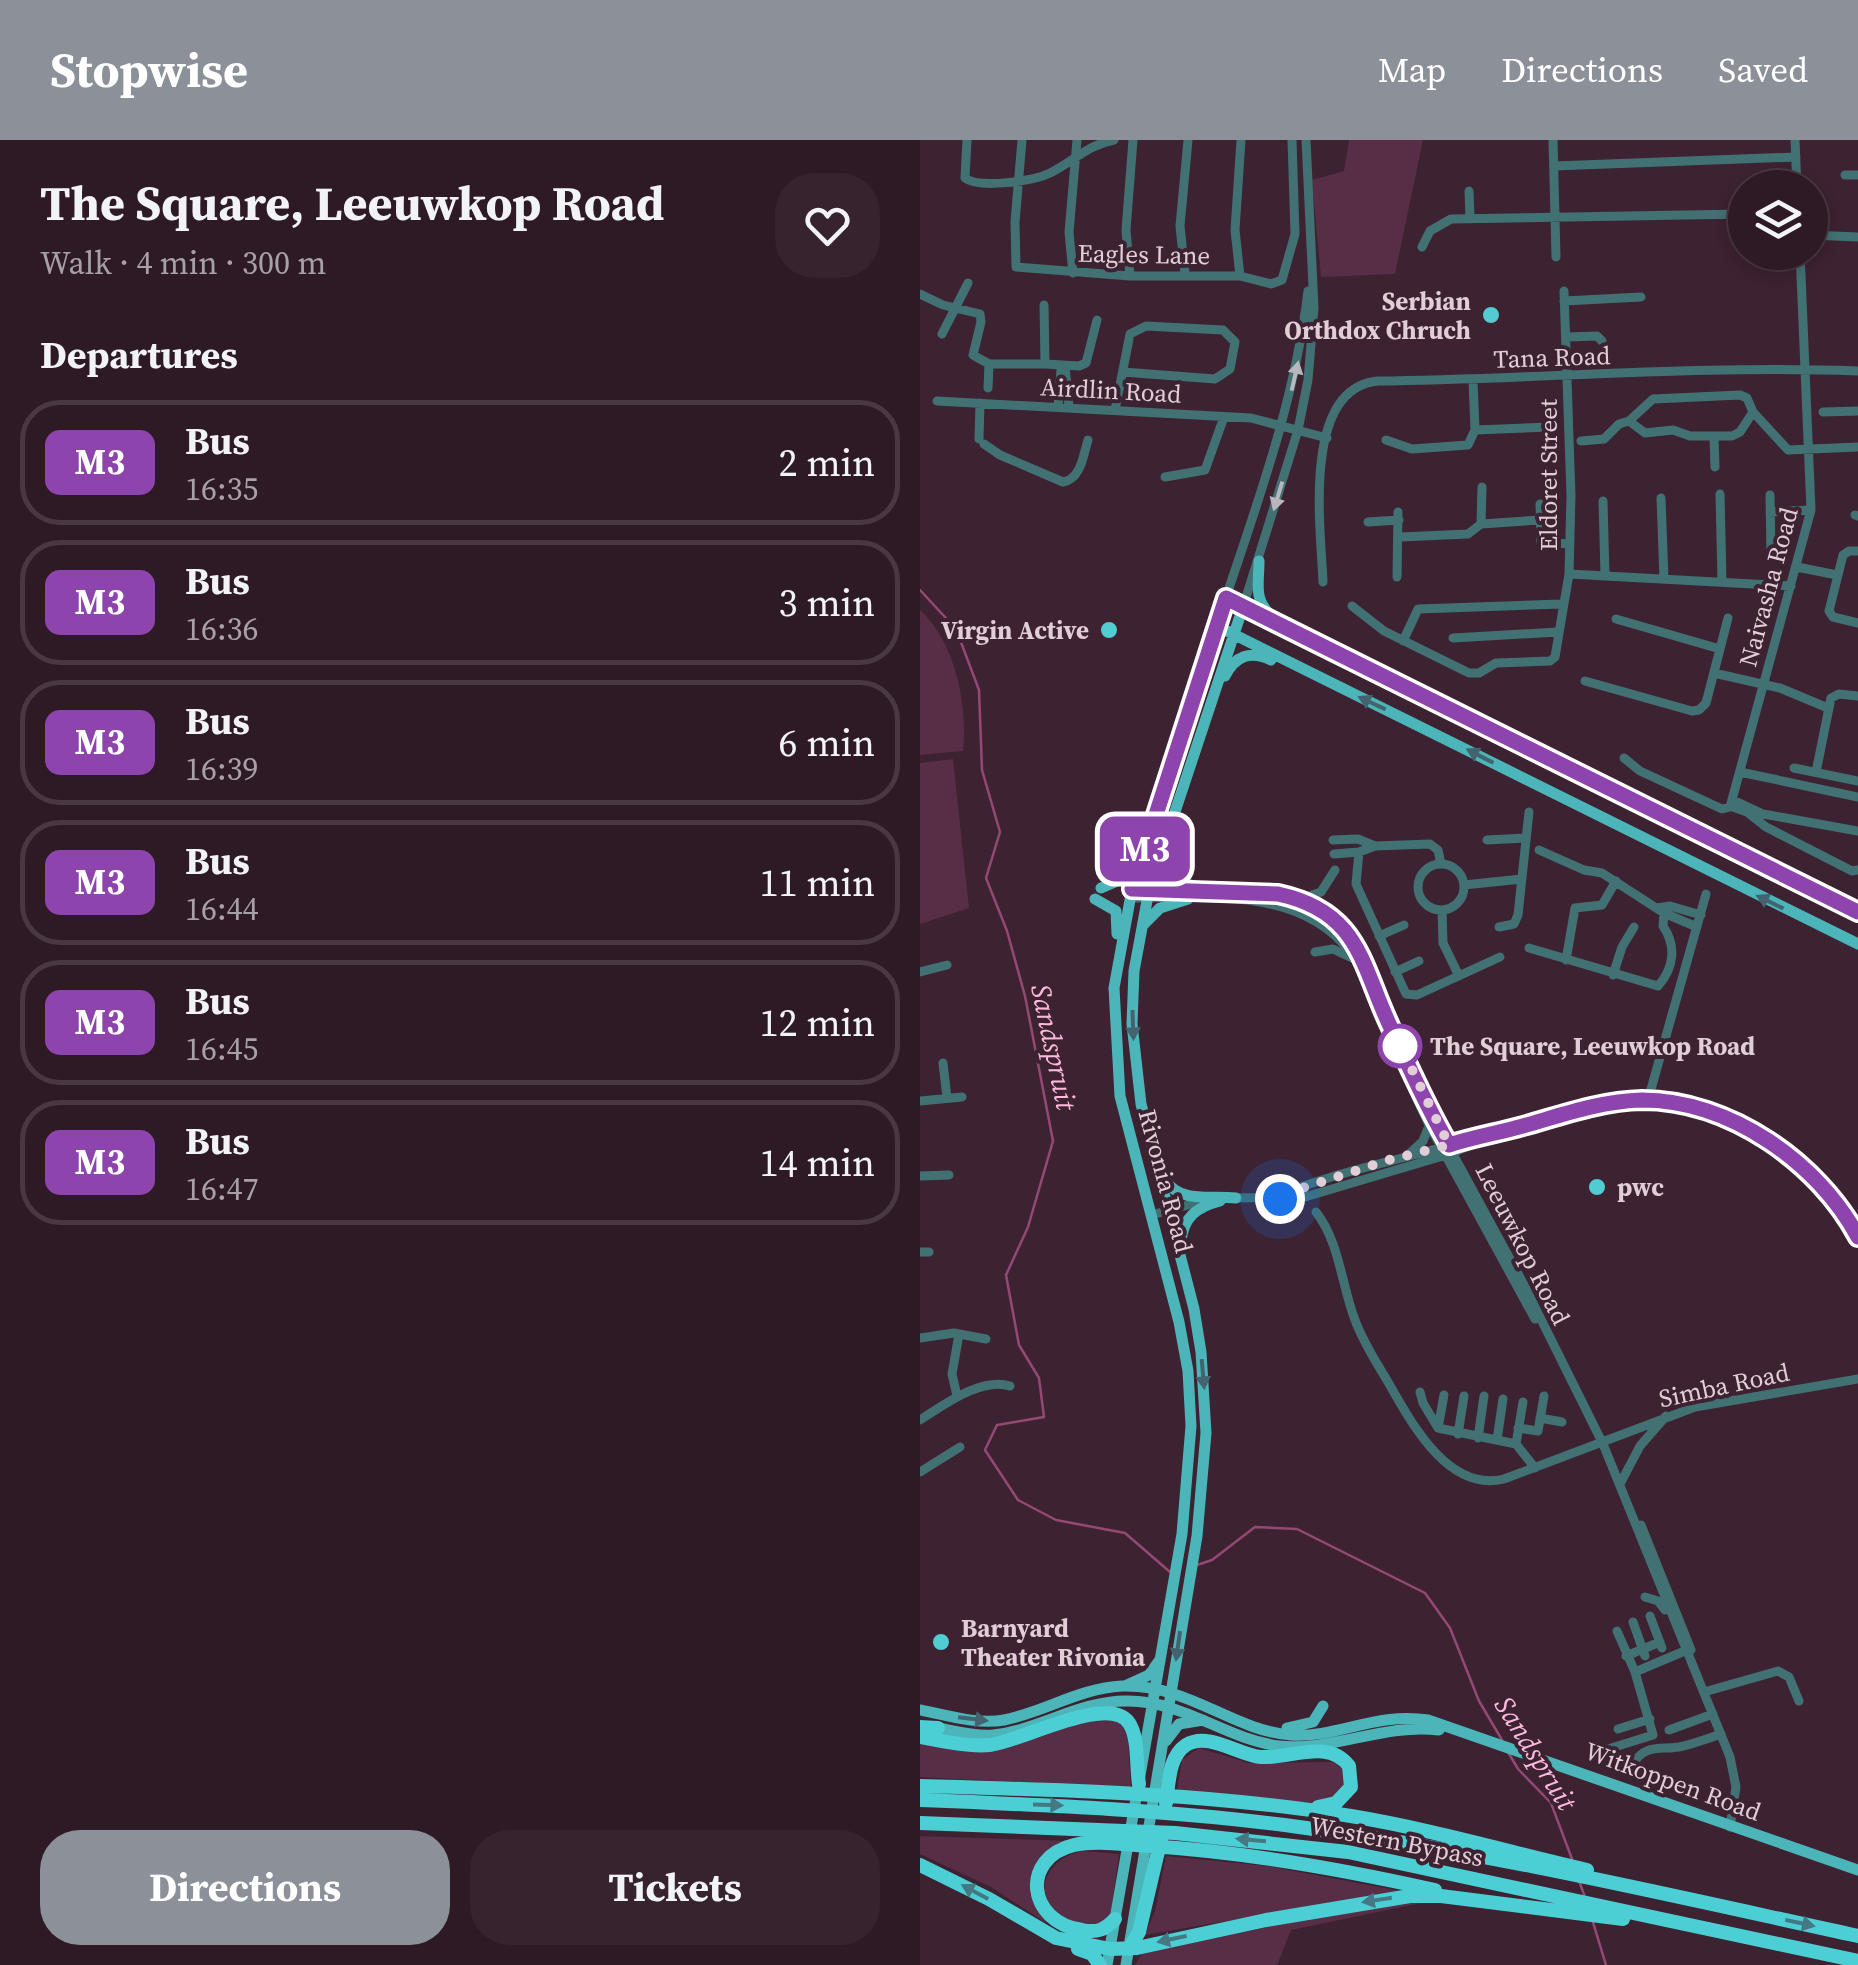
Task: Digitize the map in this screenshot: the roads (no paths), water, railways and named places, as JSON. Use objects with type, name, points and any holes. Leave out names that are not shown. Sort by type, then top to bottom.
[{"type":"highway","points":[[920,1738],[994,1744],[1090,1714],[1112,1712],[1131,1726],[1139,1784]]},
{"type":"highway","points":[[920,1726],[938,1728]]},
{"type":"highway","points":[[1129,1948],[1139,1932],[1155,1872],[1173,1761],[1185,1746],[1202,1740],[1260,1757],[1318,1751],[1344,1758],[1352,1774],[1348,1794],[1329,1806],[1298,1809]]},
{"type":"highway","points":[[922,1784],[1180,1794],[1298,1809],[1362,1818],[1546,1866]]},
{"type":"highway","name":"Western Bypass","points":[[920,1800],[1179,1813],[1383,1840],[1696,1895],[1742,1911],[1858,1936]]},
{"type":"highway","name":"Western Bypass","points":[[920,1823],[1348,1852],[1553,1903]]},
{"type":"highway","points":[[1102,1836],[1054,1855],[1041,1870],[1037,1894],[1048,1915],[1066,1928],[1100,1931],[1116,1919]]},
{"type":"highway","points":[[1175,1840],[1494,1903]]},
{"type":"highway","points":[[920,1865],[1065,1942],[1110,1949],[1389,1898],[1441,1896],[1494,1903],[1553,1903],[1858,1961]]},
{"type":"highway","points":[[1032,1925],[1056,1943],[1092,1954],[1104,1965]]},
{"type":"main road","points":[[1259,561],[1260,602],[1280,623]]},
{"type":"main road","points":[[1226,598],[1858,912]]},
{"type":"main road","name":"Rivonia Road","points":[[1104,1965],[1116,1919],[1162,1656],[1182,1534],[1190,1444],[1188,1371],[1120,1096],[1114,1009],[1131,893],[1226,598]]},
{"type":"main road","name":"Rivonia Road","points":[[1126,1965],[1197,1536],[1204,1478],[1205,1394],[1187,1278],[1148,1137],[1132,1024],[1134,971],[1148,894],[1244,607]]},
{"type":"main road","points":[[1216,626],[1858,944]]},
{"type":"main road","points":[[1212,703],[1230,666],[1251,654],[1330,684]]},
{"type":"main road","points":[[1179,796],[1169,869],[1180,882],[1214,891]]},
{"type":"main road","points":[[1120,952],[1116,943],[1116,911],[1098,893],[1140,866]]},
{"type":"main road","points":[[1140,928],[1160,908],[1188,899]]},
{"type":"main road","points":[[1148,1137],[1164,1178],[1176,1191],[1193,1197],[1235,1198]]},
{"type":"main road","points":[[1187,1278],[1181,1240],[1187,1219],[1206,1206],[1235,1198]]},
{"type":"main road","points":[[1123,1686],[1149,1675],[1162,1656]]},
{"type":"main road","name":"Witkoppen Road","points":[[920,1710],[1002,1721],[1093,1690],[1123,1686],[1156,1689],[1209,1720],[1256,1740],[1287,1746],[1412,1728],[1474,1736]]},
{"type":"main road","name":"Witkoppen Road","points":[[938,1728],[995,1735],[1083,1707],[1170,1699],[1267,1730],[1308,1734],[1356,1723],[1406,1718],[1438,1723],[1528,1753],[1858,1870]]},
{"type":"main road","points":[[1119,1701],[1142,1712],[1148,1736]]},
{"type":"main road","points":[[1267,1730],[1308,1724],[1323,1706]]},
{"type":"main road","points":[[1162,1750],[1170,1732],[1179,1724],[1209,1720]]},
{"type":"street","points":[[967,140],[965,178],[972,183],[1046,175],[1076,155],[1114,140]]},
{"type":"street","points":[[1019,180],[1022,140]]},
{"type":"street","points":[[1073,274],[1070,227],[1077,140]]},
{"type":"street","points":[[1130,276],[1126,230],[1133,140]]},
{"type":"street","points":[[1185,274],[1180,226],[1188,140]]},
{"type":"street","name":"Eagles Lane","points":[[1019,180],[1014,231],[1016,267],[1073,274],[1240,276],[1235,230],[1241,140]]},
{"type":"street","points":[[1240,276],[1271,284],[1284,276],[1294,234],[1292,140]]},
{"type":"street","points":[[1298,430],[1314,328],[1306,140]]},
{"type":"street","points":[[1553,140],[1556,257]]},
{"type":"street","points":[[1796,140],[1796,170]]},
{"type":"street","points":[[1554,166],[1796,157]]},
{"type":"street","points":[[1845,175],[1858,175]]},
{"type":"street","points":[[1468,191],[1470,218]]},
{"type":"street","points":[[1422,246],[1438,224],[1470,218],[1728,214]]},
{"type":"street","points":[[1828,235],[1858,237]]},
{"type":"street","name":"Naivasha Road","points":[[1732,803],[1811,510],[1801,270]]},
{"type":"street","points":[[1310,273],[1301,348],[1282,425],[1327,438],[1318,474],[1323,582]]},
{"type":"street","points":[[942,334],[968,283]]},
{"type":"street","points":[[920,294],[980,314],[982,322],[973,355],[989,364],[1063,366],[1086,362],[1097,320]]},
{"type":"street","name":"Eldoret Street","points":[[1558,632],[1568,574],[1572,470],[1564,296],[1641,297]]},
{"type":"street","points":[[1044,305],[1045,364]]},
{"type":"street","points":[[1116,410],[1122,372],[1130,334],[1141,326],[1222,330],[1234,342],[1230,368],[1216,379],[1122,372]]},
{"type":"street","points":[[1566,337],[1596,336],[1602,341]]},
{"type":"street","points":[[988,388],[989,364]]},
{"type":"street","points":[[1063,366],[1063,407]]},
{"type":"street","name":"Tana Road","points":[[1327,438],[1345,394],[1359,384],[1378,381],[1805,369],[1858,371]]},
{"type":"street","points":[[1386,440],[1404,448],[1458,448],[1471,443],[1476,430],[1473,380]]},
{"type":"street","points":[[1581,442],[1604,438],[1658,398],[1740,394],[1788,450],[1858,446]]},
{"type":"street","name":"Airdlin Road","points":[[936,401],[1224,417],[1282,425]]},
{"type":"street","points":[[982,403],[982,440],[994,452],[1063,482],[1077,474],[1088,440]]},
{"type":"street","points":[[1824,412],[1858,411]]},
{"type":"street","points":[[1629,421],[1645,433],[1670,430],[1686,436],[1714,436],[1738,434],[1753,412]]},
{"type":"street","points":[[1164,478],[1202,473],[1224,417]]},
{"type":"street","name":"Rivonia Road","points":[[1226,598],[1282,425]]},
{"type":"street","points":[[1476,430],[1550,427]]},
{"type":"street","name":"Rivonia Road","points":[[1244,607],[1298,430]]},
{"type":"street","points":[[1714,436],[1715,467]]},
{"type":"street","points":[[1481,524],[1482,487]]},
{"type":"street","points":[[1720,494],[1722,582]]},
{"type":"street","points":[[1770,495],[1771,554]]},
{"type":"street","points":[[1661,498],[1664,578]]},
{"type":"street","points":[[1602,501],[1605,575]]},
{"type":"street","points":[[1540,504],[1541,542],[1569,544]]},
{"type":"street","points":[[1770,512],[1811,510]]},
{"type":"street","points":[[1368,522],[1399,516],[1396,578]]},
{"type":"street","points":[[1400,537],[1468,534],[1481,524],[1540,520]]},
{"type":"street","points":[[1858,552],[1844,553],[1830,614],[1858,624]]},
{"type":"street","points":[[1797,567],[1837,575]]},
{"type":"street","points":[[1568,574],[1791,586]]},
{"type":"street","points":[[1403,641],[1418,609],[1561,604]]},
{"type":"street","points":[[1352,606],[1403,641],[1475,673],[1496,663],[1552,660],[1558,632],[1453,638]]},
{"type":"street","points":[[1585,681],[1696,711],[1706,704],[1728,618]]},
{"type":"street","points":[[1616,620],[1720,650]]},
{"type":"street","points":[[1714,673],[1764,684],[1828,708]]},
{"type":"street","points":[[1816,772],[1833,696],[1858,696]]},
{"type":"street","points":[[1624,758],[1640,771],[1723,809],[1732,803]]},
{"type":"street","points":[[1794,768],[1858,781]]},
{"type":"street","points":[[1740,772],[1858,797]]},
{"type":"street","points":[[1732,803],[1757,812],[1858,830]]},
{"type":"street","points":[[1732,803],[1777,833],[1852,871],[1858,870]]},
{"type":"street","points":[[1499,927],[1516,922],[1529,812]]},
{"type":"street","points":[[1777,833],[1784,816]]},
{"type":"street","points":[[1488,840],[1526,838]]},
{"type":"street","points":[[1334,840],[1358,839],[1375,846]]},
{"type":"street","points":[[1334,854],[1375,846],[1430,844],[1438,850],[1441,864]]},
{"type":"street","points":[[1539,850],[1616,881],[1661,910],[1699,920]]},
{"type":"street","points":[[1359,852],[1356,884],[1406,994],[1414,997],[1500,958]]},
{"type":"street","points":[[1441,864],[1459,873],[1464,885],[1458,902],[1442,910],[1428,906],[1418,888],[1428,868],[1441,864]]},
{"type":"street","points":[[1298,900],[1321,892],[1335,870]]},
{"type":"street","points":[[1464,885],[1522,879]]},
{"type":"street","points":[[1566,960],[1574,911],[1578,906],[1602,904],[1616,881]]},
{"type":"street","name":"Leeuwkop Road","points":[[1131,893],[1290,908],[1332,932],[1354,959],[1430,1125],[1448,1150]]},
{"type":"street","name":"Leeuwkop Road","points":[[1148,894],[1267,893],[1298,900],[1337,924],[1362,954],[1391,1028],[1448,1150],[1524,1283],[1603,1444],[1689,1652]]},
{"type":"street","points":[[1650,1101],[1706,894]]},
{"type":"street","points":[[1442,910],[1443,943],[1458,976]]},
{"type":"street","points":[[1529,948],[1652,986],[1661,984],[1673,948],[1662,926],[1661,910]]},
{"type":"street","points":[[1379,936],[1404,924]]},
{"type":"street","points":[[1613,974],[1622,947],[1634,928]]},
{"type":"street","points":[[1315,952],[1333,950],[1354,959]]},
{"type":"street","points":[[1395,972],[1419,961]]},
{"type":"street","points":[[920,972],[947,966]]},
{"type":"street","points":[[943,1063],[947,1098]]},
{"type":"street","points":[[920,1101],[962,1097]]},
{"type":"street","points":[[1275,1197],[1286,1200],[1318,1194],[1488,1135],[1585,1108],[1650,1101],[1706,1111],[1782,1151],[1827,1190],[1858,1237]]},
{"type":"street","points":[[1404,1157],[1420,1146],[1430,1125]]},
{"type":"street","points":[[1151,1215],[1235,1198],[1275,1197],[1404,1157],[1448,1150]]},
{"type":"street","points":[[920,1176],[949,1175]]},
{"type":"street","name":"Simba Road","points":[[1316,1212],[1330,1234],[1361,1336],[1425,1440],[1462,1473],[1478,1481],[1495,1482],[1603,1444],[1668,1414],[1705,1404],[1858,1379]]},
{"type":"street","points":[[920,1338],[959,1334],[986,1339]]},
{"type":"street","points":[[957,1396],[952,1374],[959,1334]]},
{"type":"street","points":[[920,1420],[957,1396],[997,1382],[1010,1386]]},
{"type":"street","points":[[1420,1392],[1438,1428],[1516,1444],[1536,1468]]},
{"type":"street","points":[[1438,1428],[1444,1395]]},
{"type":"street","points":[[1458,1434],[1464,1396]]},
{"type":"street","points":[[1478,1438],[1484,1396]]},
{"type":"street","points":[[1518,1428],[1538,1431],[1544,1396]]},
{"type":"street","points":[[1497,1440],[1504,1398]]},
{"type":"street","points":[[1516,1444],[1522,1402]]},
{"type":"street","points":[[1620,1484],[1640,1446],[1668,1414]]},
{"type":"street","points":[[1540,1418],[1562,1422]]},
{"type":"street","points":[[920,1472],[960,1447]]},
{"type":"street","name":"Leeuwkop Road","points":[[1633,1516],[1652,1549],[1734,1768],[1736,1787],[1730,1827]]},
{"type":"street","points":[[1645,1596],[1661,1604],[1679,1634]]},
{"type":"street","points":[[1626,1656],[1661,1645],[1650,1616]]},
{"type":"street","points":[[1633,1622],[1644,1652]]},
{"type":"street","points":[[1606,1750],[1653,1735],[1636,1672],[1616,1631]]},
{"type":"street","points":[[1636,1672],[1689,1652]]},
{"type":"street","points":[[1704,1692],[1778,1671],[1792,1680],[1798,1702]]},
{"type":"street","points":[[1669,1730],[1713,1714]]},
{"type":"street","points":[[1618,1730],[1650,1719]]},
{"type":"street","points":[[1697,1790],[1633,1764],[1644,1752],[1658,1747],[1674,1748],[1721,1734]]},
{"type":"waterway","name":"Sandspruit","points":[[920,590],[956,629],[979,690],[982,770],[1000,832],[986,878],[1007,931],[1025,996],[1053,1141],[1028,1227],[1006,1275],[1019,1345],[1039,1378],[1044,1417],[997,1425],[985,1450],[1018,1500],[1056,1520],[1125,1533],[1170,1572]]},
{"type":"waterway","name":"Sandspruit","points":[[1197,1565],[1212,1560],[1255,1527],[1297,1529],[1425,1593],[1450,1628],[1479,1701],[1502,1740]]},
{"type":"waterway","name":"Sandspruit","points":[[1508,1752],[1518,1769],[1551,1803],[1572,1859]]},
{"type":"waterway","name":"Sandspruit","points":[[1579,1881],[1585,1897]]},
{"type":"waterway","name":"Sandspruit","points":[[1592,1919],[1606,1965]]},
{"type":"place","name":"Serbian Orthdox Chruch","points":[[1491,315]]},
{"type":"place","name":"Virgin Active","points":[[1109,630]]},
{"type":"place","name":"The Square, Leeuwkop Road","points":[[1400,1046]]},
{"type":"place","name":"pwc","points":[[1597,1187]]},
{"type":"place","name":"Barnyard Theater Rivonia","points":[[941,1642]]}]
